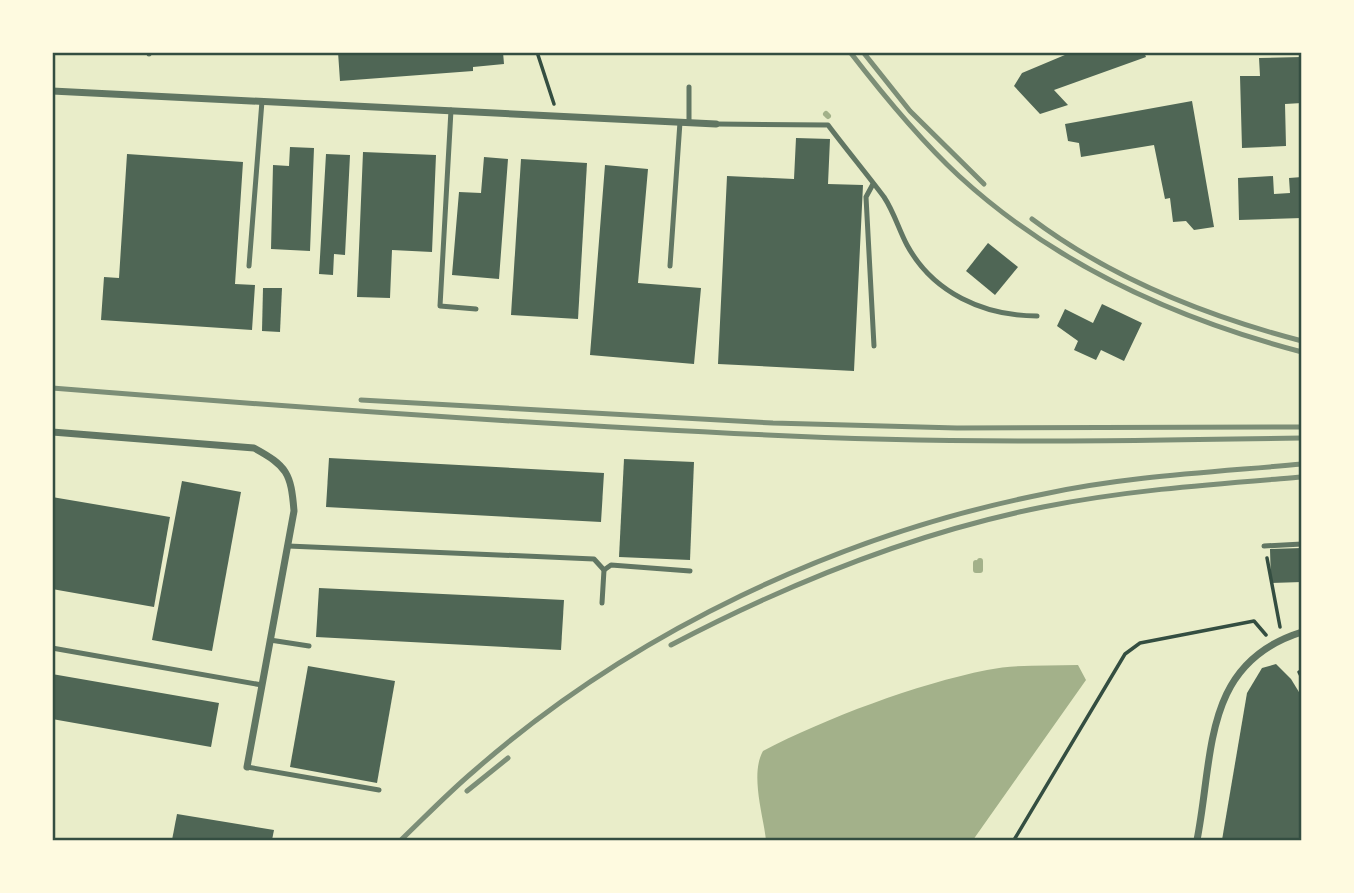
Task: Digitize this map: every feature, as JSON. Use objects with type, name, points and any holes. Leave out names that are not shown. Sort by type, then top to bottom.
[{"type":"street","points":[[52,91],[716,124]]},
{"type":"street","points":[[52,432],[254,448],[280,462],[292,486],[295,511],[247,767]]},
{"type":"street","points":[[1197,841],[1225,695],[1244,664],[1272,642],[1301,632]]},
{"type":"lane","points":[[689,87],[689,122]]},
{"type":"lane","points":[[249,266],[262,101]]},
{"type":"lane","points":[[451,110],[440,306],[476,309]]},
{"type":"lane","points":[[670,265],[680,122]]},
{"type":"lane","points":[[716,124],[828,125],[885,199],[908,247],[936,281],[965,301],[989,310],[1013,316],[1037,316]]},
{"type":"lane","points":[[873,184],[866,197],[874,346]]},
{"type":"lane","points":[[1264,546],[1301,544]]},
{"type":"lane","points":[[288,546],[594,559],[604,570],[602,603]]},
{"type":"lane","points":[[604,570],[611,565],[690,571]]},
{"type":"lane","points":[[270,639],[309,646]]},
{"type":"lane","points":[[52,648],[262,685]]},
{"type":"lane","points":[[247,767],[379,790]]},
{"type":"path","points":[[537,52],[558,116]]},
{"type":"path","points":[[1264,546],[1282,638]]},
{"type":"path","points":[[1014,841],[1125,654],[1140,643],[1254,621],[1272,642]]},
{"type":"path","points":[[1299,672],[1301,678]]},
{"type":"shaded area","points":[[1078,665],[1086,680],[973,840],[766,840],[757,782],[759,760],[763,751],[843,715],[902,693],[960,676],[998,668]]},
{"type":"building","points":[[338,52],[503,52],[504,64],[473,67],[473,71],[340,81]]},
{"type":"building","points":[[1072,52],[1144,52],[1146,57],[1054,90],[1068,105],[1040,114],[1014,86],[1022,73]]},
{"type":"building","points":[[1302,57],[1302,103],[1285,104],[1286,146],[1242,148],[1240,76],[1260,76],[1259,58]]},
{"type":"building","points":[[1192,101],[1214,227],[1194,230],[1186,221],[1173,222],[1170,198],[1165,199],[1154,145],[1081,157],[1079,143],[1068,141],[1065,124]]},
{"type":"building","points":[[796,138],[830,139],[828,184],[863,185],[854,371],[718,364],[727,176],[794,179]]},
{"type":"building","points":[[290,147],[314,148],[310,251],[271,249],[273,165],[289,166]]},
{"type":"building","points":[[363,152],[436,155],[432,252],[392,250],[390,298],[357,297]]},
{"type":"building","points":[[127,154],[243,162],[235,284],[255,285],[252,330],[101,320],[104,277],[119,278]]},
{"type":"building","points":[[326,154],[350,155],[345,255],[334,254],[333,275],[319,274]]},
{"type":"building","points":[[484,157],[508,159],[499,279],[452,275],[459,192],[481,193]]},
{"type":"building","points":[[521,159],[587,163],[578,319],[511,315]]},
{"type":"building","points":[[605,165],[648,169],[638,283],[701,288],[694,364],[590,355]]},
{"type":"building","points":[[1273,176],[1274,194],[1290,193],[1289,178],[1302,177],[1302,218],[1239,220],[1238,178]]},
{"type":"building","points":[[988,243],[1018,267],[995,295],[966,271]]},
{"type":"building","points":[[263,288],[282,288],[280,332],[262,331]]},
{"type":"building","points":[[1102,304],[1142,323],[1124,361],[1101,350],[1096,360],[1074,350],[1078,341],[1057,326],[1065,309],[1093,323]]},
{"type":"building","points":[[329,458],[604,473],[601,522],[326,507]]},
{"type":"building","points":[[624,459],[694,462],[690,560],[619,557]]},
{"type":"building","points":[[182,481],[241,492],[212,651],[152,640]]},
{"type":"building","points":[[52,497],[170,517],[154,607],[52,589]]},
{"type":"building","points":[[1302,548],[1302,582],[1271,583],[1270,549]]},
{"type":"building","points":[[319,588],[564,600],[561,650],[316,637]]},
{"type":"building","points":[[1276,664],[1291,679],[1302,697],[1302,840],[1222,840],[1247,693],[1262,668]]},
{"type":"building","points":[[308,666],[395,681],[377,783],[290,767]]},
{"type":"building","points":[[52,674],[219,703],[211,747],[52,719]]},
{"type":"building","points":[[177,814],[274,830],[272,840],[172,840]]},
{"type":"waterway","points":[[976,563],[976,570],[980,570],[980,561]]},
{"type":"railway","points":[[850,52],[902,117],[944,162],[996,208],[1036,236],[1077,262],[1164,305],[1255,339],[1302,352]]},
{"type":"railway","points":[[863,52],[910,111],[984,184]]},
{"type":"railway","points":[[1032,219],[1094,260],[1161,293],[1231,320],[1302,341]]},
{"type":"railway","points":[[52,388],[499,420],[834,438],[1034,441],[1302,438]]},
{"type":"railway","points":[[361,400],[773,423],[957,428],[1302,427]]},
{"type":"railway","points":[[401,840],[474,771],[535,721],[601,675],[669,633],[741,596],[815,563],[890,535],[967,512],[1044,494],[1140,479],[1302,464]]},
{"type":"railway","points":[[671,645],[761,601],[852,562],[995,518],[1107,496],[1302,477]]},
{"type":"railway","points":[[467,791],[508,758]]}]
